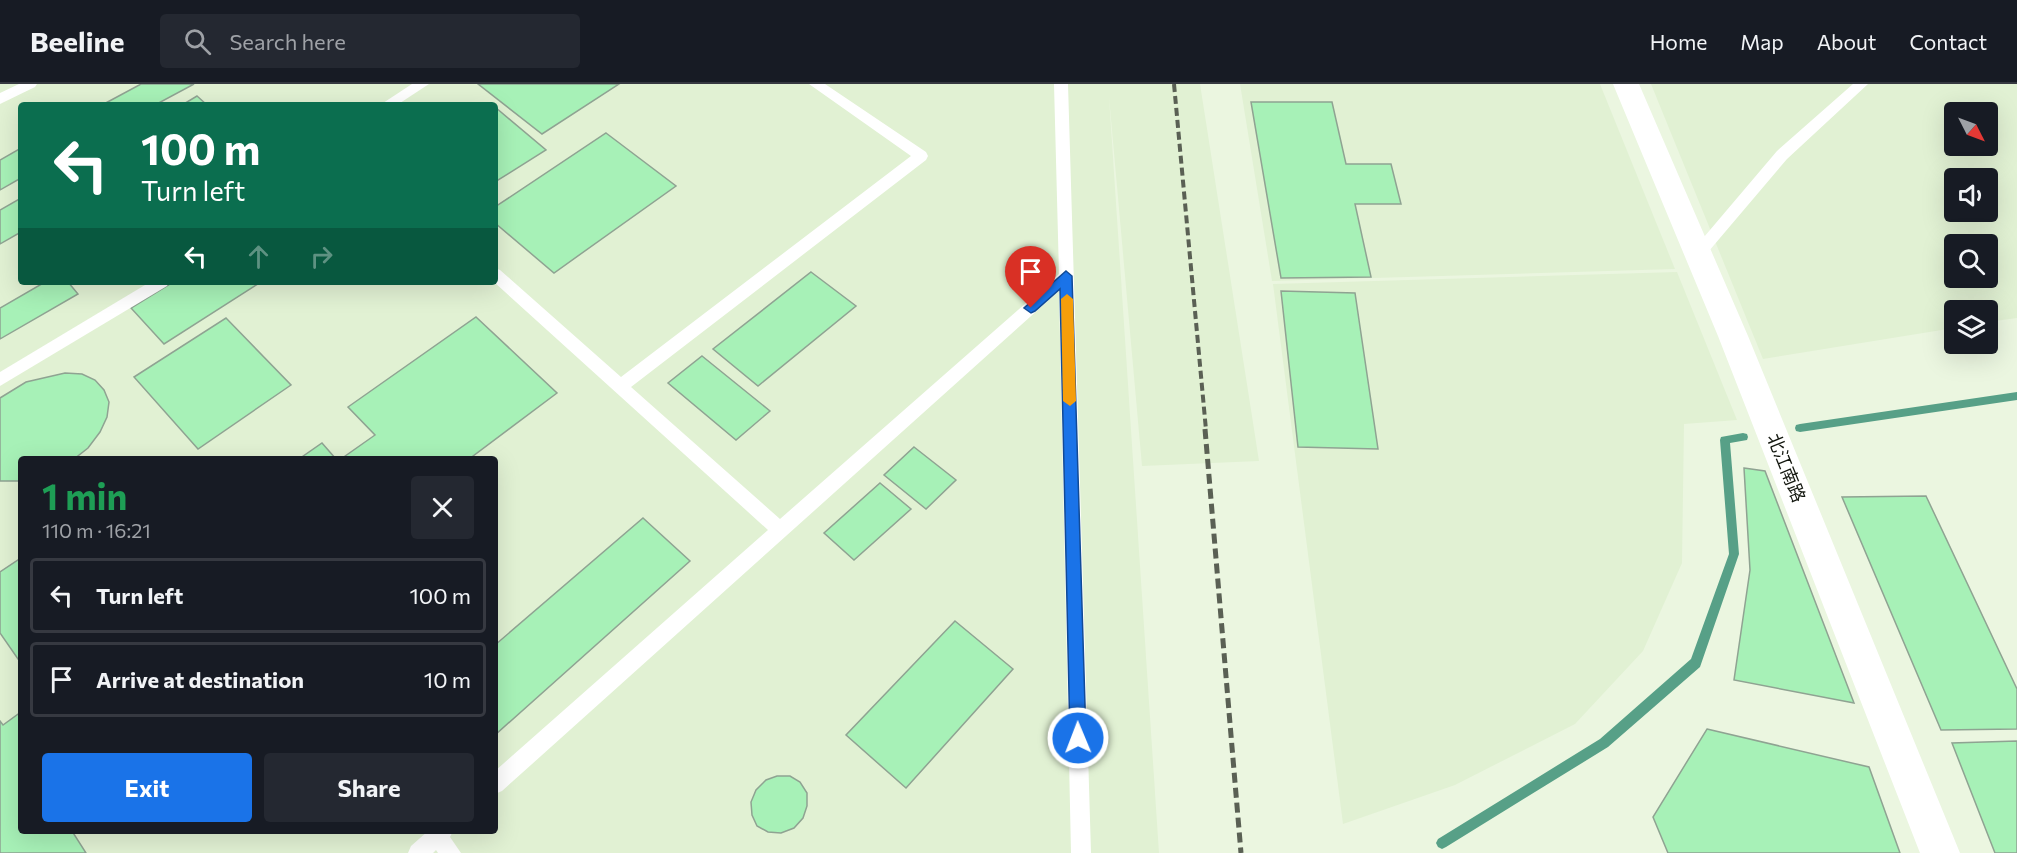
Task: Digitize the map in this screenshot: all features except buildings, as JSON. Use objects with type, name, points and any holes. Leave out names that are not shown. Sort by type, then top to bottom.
[{"type":"street","name":"北江南路","points":[[1626,84],[1698,254],[1940,853]]},
{"type":"lane","points":[[0,99],[30,84]]},
{"type":"lane","points":[[392,102],[422,84]]},
{"type":"lane","points":[[621,386],[921,156],[816,84]]},
{"type":"lane","points":[[1061,84],[1081,853]]},
{"type":"lane","points":[[1698,254],[1782,154],[1861,84]]},
{"type":"lane","points":[[498,781],[1066,276]]},
{"type":"lane","points":[[498,277],[780,530]]},
{"type":"lane","points":[[0,380],[157,285]]},
{"type":"lane","points":[[418,853],[439,834]]},
{"type":"lane","points":[[441,834],[451,853]]},
{"type":"shaded area","points":[[0,84],[1200,84],[1259,461],[1142,466],[1109,97],[1159,853],[0,853]]},
{"type":"shaded area","points":[[1240,84],[1600,84],[1675,269],[1272,281]]},
{"type":"shaded area","points":[[1651,84],[2017,84],[2017,318],[1998,321],[1998,300],[1944,300],[1944,330],[1763,359]]},
{"type":"shaded area","points":[[1677,272],[1737,420],[1684,424],[1682,563],[1643,651],[1575,724],[1455,785],[1343,824],[1273,284]]},
{"type":"waterway","points":[[1800,428],[2017,396]]},
{"type":"waterway","points":[[1442,843],[1604,743],[1696,663],[1734,554],[1725,440],[1743,437]]},
{"type":"railway","points":[[1174,84],[1206,430]]},
{"type":"railway","points":[[1205,429],[1241,853]]},
{"type":"slow traffic","points":[[1067,299],[1070,401]]},
{"type":"route","points":[[1031,308],[1066,276],[1078,738]]}]
